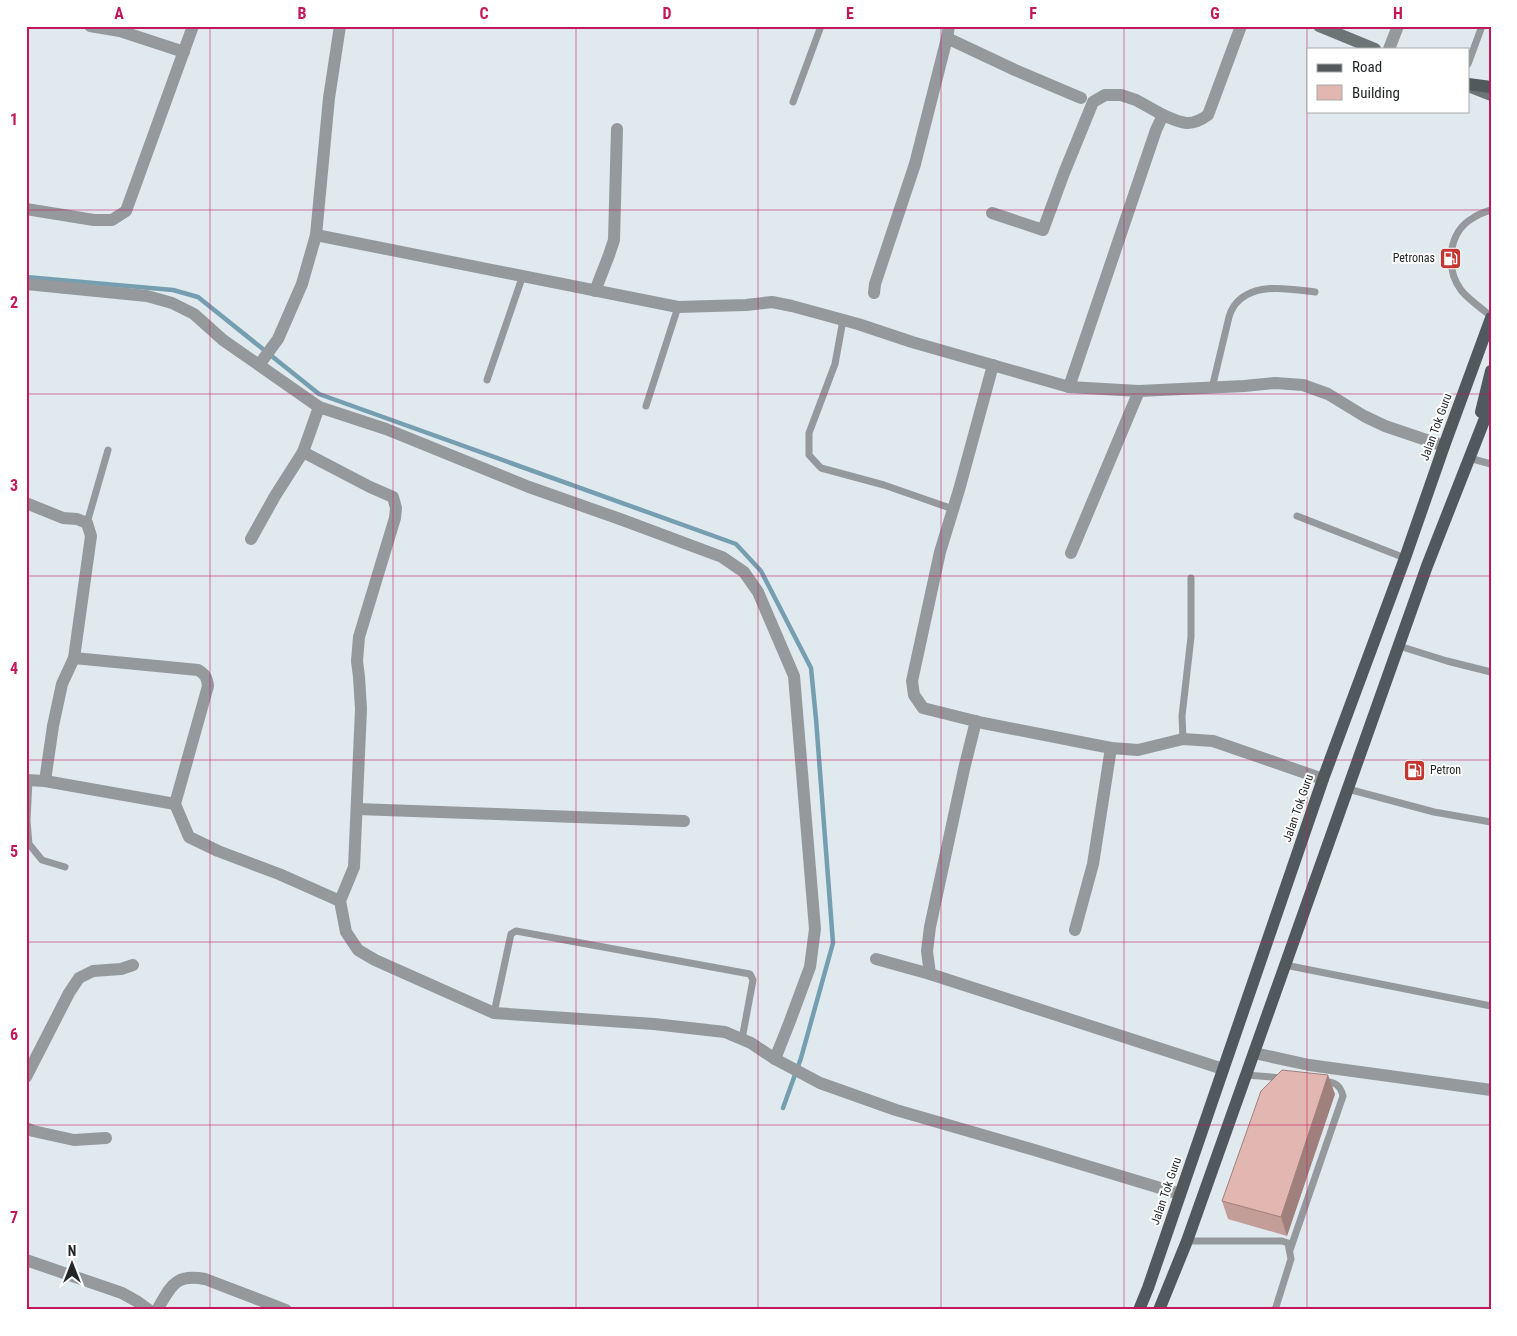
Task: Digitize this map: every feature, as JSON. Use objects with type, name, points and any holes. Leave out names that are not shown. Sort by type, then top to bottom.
[{"type":"main road","points":[[1319,26],[1373,48]]},
{"type":"main road","points":[[1470,85],[1491,87]]},
{"type":"main road","points":[[1470,86],[1491,95]]},
{"type":"main road","name":"Jalan Tok Guru","points":[[1139,1310],[1323,779],[1405,558],[1491,317]]},
{"type":"main road","points":[[1469,458],[1491,371]]},
{"type":"main road","points":[[1159,1309],[1187,1241],[1427,566],[1491,403]]},
{"type":"street","points":[[90,26],[120,31],[184,52]]},
{"type":"street","points":[[26,209],[94,220],[112,220],[126,211],[194,26]]},
{"type":"street","points":[[261,361],[278,339],[302,284],[316,235],[329,98],[340,26]]},
{"type":"street","points":[[992,213],[1043,230],[1064,172],[1093,102],[1105,95],[1121,95],[1136,100],[1186,124],[1195,122],[1208,114],[1241,26]]},
{"type":"street","points":[[1389,48],[1398,26]]},
{"type":"street","points":[[874,293],[875,284],[915,164],[948,32],[1015,70],[1081,98]]},
{"type":"street","points":[[1069,387],[1156,130],[1164,114]]},
{"type":"street","points":[[595,291],[614,240],[617,129]]},
{"type":"street","points":[[316,235],[678,307],[746,305],[772,302],[792,306],[1069,387],[1139,392],[1275,383],[1303,385],[1328,394],[1364,416],[1385,426],[1444,446]]},
{"type":"street","points":[[26,284],[148,296],[172,303],[194,314],[224,340],[261,361],[319,407],[386,429],[529,487],[722,557],[744,572],[758,592],[794,676],[814,929],[810,967],[778,1060]]},
{"type":"street","points":[[993,364],[940,552],[912,681],[914,695],[923,708],[976,722],[1111,748],[1138,750],[1183,739],[1213,741],[1323,779]]},
{"type":"street","points":[[1071,553],[1139,392]]},
{"type":"street","points":[[251,539],[303,452],[319,407]]},
{"type":"street","points":[[303,452],[393,497],[396,508],[395,518],[359,637],[357,661],[361,709],[354,867],[340,901],[346,932],[358,950],[375,960],[494,1013],[687,1027],[725,1032],[752,1043],[820,1083],[896,1110],[1180,1194]]},
{"type":"street","points":[[26,503],[63,518],[87,523],[91,536],[74,658],[62,684],[53,726],[45,781]]},
{"type":"street","points":[[74,658],[198,670],[204,674],[207,678],[207,692],[175,804],[189,836],[218,851],[279,874],[340,901]]},
{"type":"street","points":[[930,974],[927,951],[930,927],[964,768],[976,722]]},
{"type":"street","points":[[1075,930],[1094,864],[1111,748]]},
{"type":"street","points":[[28,780],[45,781],[175,804]]},
{"type":"street","points":[[357,809],[684,821]]},
{"type":"street","points":[[876,959],[930,974],[1223,1069]]},
{"type":"street","points":[[26,1077],[69,993],[79,978],[93,971],[120,970],[132,964]]},
{"type":"street","points":[[1254,1053],[1309,1065],[1491,1090]]},
{"type":"street","points":[[26,1128],[74,1140],[106,1138]]},
{"type":"street","points":[[26,1260],[122,1293],[148,1310]]},
{"type":"street","points":[[157,1310],[171,1287],[179,1280],[191,1276],[205,1279],[286,1310]]},
{"type":"lane","points":[[793,102],[821,26]]},
{"type":"lane","points":[[1470,59],[1482,26]]},
{"type":"lane","points":[[1491,210],[1471,218],[1457,232],[1451,253],[1451,270],[1461,291],[1491,317]]},
{"type":"lane","points":[[487,380],[523,275]]},
{"type":"lane","points":[[1212,388],[1229,317],[1234,306],[1244,297],[1258,290],[1276,288],[1315,292]]},
{"type":"lane","points":[[646,406],[678,307]]},
{"type":"lane","points":[[843,320],[836,364],[809,432],[809,455],[822,468],[884,485],[953,509]]},
{"type":"lane","points":[[87,523],[108,450]]},
{"type":"lane","points":[[1469,458],[1491,464]]},
{"type":"lane","points":[[1297,516],[1405,558]]},
{"type":"lane","points":[[1183,739],[1182,716],[1191,636],[1191,578]]},
{"type":"lane","points":[[1398,646],[1491,672]]},
{"type":"lane","points":[[28,780],[27,821],[29,844],[42,860],[65,867]]},
{"type":"lane","points":[[1348,789],[1434,812],[1491,822]]},
{"type":"lane","points":[[494,1013],[511,934],[516,931],[750,974],[754,980],[742,1039]]},
{"type":"lane","points":[[1285,965],[1491,1006]]},
{"type":"lane","points":[[1246,1075],[1293,1079]]},
{"type":"lane","points":[[1290,1250],[1343,1096],[1342,1088],[1338,1084],[1312,1080]]},
{"type":"lane","points":[[1187,1241],[1282,1241],[1288,1244],[1291,1259],[1275,1310]]},
{"type":"building","points":[[1282,1070],[1328,1075],[1281,1217],[1222,1201],[1261,1091]]},
{"type":"waterway","points":[[26,277],[173,290],[198,297],[319,394],[736,544],[761,571],[811,668],[833,943],[801,1058],[783,1108]]},
{"type":"place","name":"Petronas","points":[[1451,258]]},
{"type":"place","name":"Petron","points":[[1414,770]]}]
